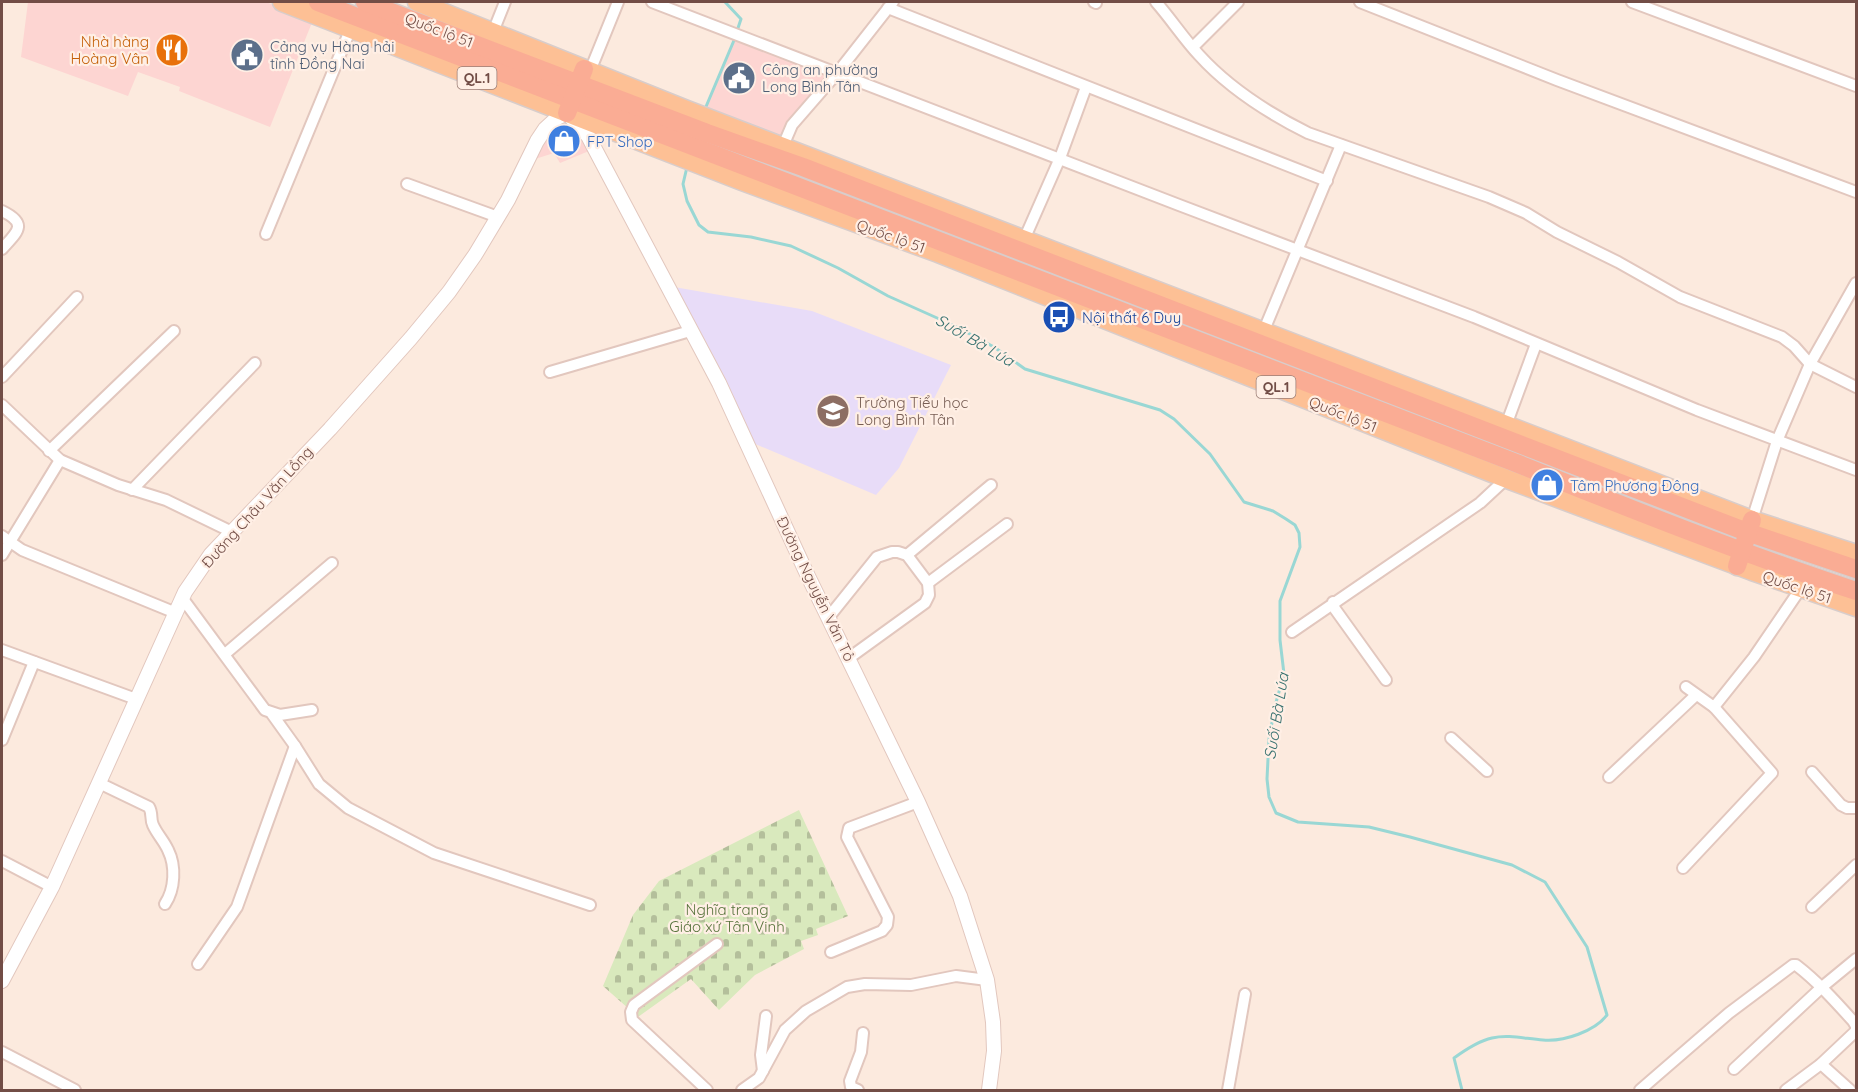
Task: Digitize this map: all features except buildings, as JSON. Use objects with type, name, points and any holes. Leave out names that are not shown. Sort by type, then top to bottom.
[{"type":"highway","name":"Quốc lộ 51","points":[[318,2],[578,87]]},
{"type":"highway","name":"Quốc lộ 51","points":[[365,2],[578,87],[679,132]]},
{"type":"highway","name":"QL.1","points":[[679,132],[705,141],[781,152]]},
{"type":"highway","name":"Quốc lộ 51","points":[[705,141],[769,184],[1511,471],[1592,495],[1739,559],[1857,591]]},
{"type":"highway","points":[[769,184],[781,152]]},
{"type":"highway","name":"QL.1","points":[[1021,245],[1857,569]]},
{"type":"highway","points":[[1739,559],[1749,526]]},
{"type":"main road","name":"Quốc lộ 51","points":[[282,2],[351,28],[578,87]]},
{"type":"main road","name":"Quốc lộ 51","points":[[417,2],[493,32],[578,87],[679,132]]},
{"type":"main road","name":"QL.1","points":[[679,132],[705,141]]},
{"type":"main road","name":"QL.1","points":[[781,152],[1021,245]]},
{"type":"main road","name":"QL.1","points":[[1749,526],[1857,554]]},
{"type":"main road","name":"Quốc lộ 51","points":[[1739,559],[1801,588],[1857,607]]},
{"type":"street","points":[[493,32],[505,2]]},
{"type":"street","points":[[578,87],[618,2]]},
{"type":"street","points":[[652,2],[1474,317],[1697,411],[1857,470]]},
{"type":"street","points":[[1156,2],[1199,55],[1238,89],[1282,120],[1308,133],[1489,197],[1526,213],[1557,232],[1618,262],[1680,297],[1782,337],[1794,346],[1810,364],[1857,387]]},
{"type":"street","points":[[1193,47],[1238,2]]},
{"type":"street","points":[[1360,2],[1557,80],[1857,192]]},
{"type":"street","points":[[1632,2],[1857,86]]},
{"type":"street","points":[[781,152],[792,125],[891,5],[1086,87],[1327,181]]},
{"type":"street","points":[[266,234],[351,28]]},
{"type":"street","name":"Đường Châu Văn Lồng","points":[[2,981],[52,887],[176,613],[211,554],[330,429],[411,338],[466,269],[508,200],[537,141],[545,129],[557,118],[578,87]]},
{"type":"street","name":"Đường Nguyễn Văn Tỏ","points":[[578,87],[588,136],[719,383],[828,618],[918,801],[960,896],[987,980],[993,1022],[994,1051],[988,1090]]},
{"type":"street","points":[[1021,245],[1060,158],[1086,87]]},
{"type":"street","points":[[1261,337],[1341,145]]},
{"type":"street","points":[[407,184],[498,217]]},
{"type":"street","points":[[2,211],[18,221],[19,227],[2,249]]},
{"type":"street","points":[[1749,526],[1777,441],[1810,364],[1857,283]]},
{"type":"street","points":[[2,377],[77,297]]},
{"type":"street","points":[[48,451],[174,331]]},
{"type":"street","points":[[550,372],[690,331]]},
{"type":"street","points":[[1504,432],[1536,344]]},
{"type":"street","points":[[132,490],[255,363]]},
{"type":"street","points":[[2,405],[60,460],[132,490],[166,500],[232,532]]},
{"type":"street","points":[[2,555],[6,539],[60,460]]},
{"type":"street","points":[[1292,632],[1480,503],[1511,471]]},
{"type":"street","points":[[907,555],[991,485]]},
{"type":"street","points":[[928,582],[1007,524]]},
{"type":"street","points":[[6,539],[22,550],[176,613]]},
{"type":"street","points":[[828,618],[877,557],[898,552],[907,555],[928,582],[929,595],[925,603],[849,658]]},
{"type":"street","points":[[225,654],[332,563]]},
{"type":"street","points":[[1714,708],[1754,657],[1801,588]]},
{"type":"street","points":[[183,599],[265,710],[280,715],[312,710]]},
{"type":"street","points":[[1333,602],[1335,609],[1386,680]]},
{"type":"street","points":[[2,650],[136,699]]},
{"type":"street","points":[[2,740],[34,662]]},
{"type":"street","points":[[1683,868],[1772,773],[1714,708],[1686,687]]},
{"type":"street","points":[[1608,777],[1696,695]]},
{"type":"street","points":[[272,714],[319,784],[348,808],[434,853],[590,905]]},
{"type":"street","points":[[1451,738],[1487,771]]},
{"type":"street","points":[[198,964],[237,907],[295,746]]},
{"type":"street","points":[[1812,772],[1841,805],[1847,808],[1857,808]]},
{"type":"street","points":[[99,783],[149,807],[152,813],[152,823],[167,848],[173,865],[172,892],[165,904]]},
{"type":"street","points":[[831,952],[882,931],[887,925],[888,917],[847,837],[849,828],[918,801]]},
{"type":"street","points":[[2,861],[52,887]]},
{"type":"street","points":[[1812,907],[1857,866]]},
{"type":"street","points":[[707,1090],[633,1020],[631,1012],[634,1005],[717,944]]},
{"type":"street","points":[[1734,1070],[1822,987],[1857,959]]},
{"type":"street","points":[[1640,1090],[1730,1013],[1796,965],[1822,987],[1853,1021],[1856,1031],[1821,1064],[1786,1090]]},
{"type":"street","points":[[742,1090],[759,1078],[785,1030],[806,1011],[847,987],[865,984],[911,985],[956,976],[987,980]]},
{"type":"street","points":[[1228,1090],[1245,994]]},
{"type":"street","points":[[764,1071],[761,1055],[766,1016]]},
{"type":"street","points":[[858,1090],[851,1087],[850,1081],[861,1052],[863,1033]]},
{"type":"street","points":[[2,1052],[75,1090]]},
{"type":"street","points":[[1821,1064],[1850,1090]]},
{"type":"shaded area","points":[[28,2],[266,2],[313,20],[270,127],[179,91],[180,87],[138,72],[128,96],[21,57]]},
{"type":"shaded area","points":[[735,38],[831,74],[782,139],[705,110]]},
{"type":"shaded area","name":"FPT Shop","points":[[567,120],[583,139],[589,151],[560,163],[554,153],[535,159],[549,133]]},
{"type":"shaded area","name":"Trường Tiểu học Long Bình Tân","points":[[674,287],[812,311],[951,365],[899,468],[876,495],[753,443]]},
{"type":"green space","name":"Nghĩa trang Giáo xứ Tân Vinh","points":[[799,810],[848,916],[816,929],[818,935],[801,941],[804,949],[755,975],[719,1010],[691,979],[638,1017],[603,986],[633,915],[659,881]]},
{"type":"waterway","name":"Suối Bà Lúa","points":[[725,2],[741,19],[737,31]]},
{"type":"waterway","name":"Suối Bà Lúa","points":[[705,109],[735,38]]},
{"type":"waterway","name":"Suối Bà Lúa","points":[[687,167],[683,184],[687,201],[699,225],[708,232],[751,237],[791,246],[838,268],[888,296],[955,326],[994,347],[1025,369],[1160,410],[1174,419],[1210,454],[1244,502],[1273,511],[1295,525],[1299,533],[1300,547],[1280,601],[1280,640],[1284,674],[1269,739],[1267,779],[1269,797],[1276,813],[1298,822],[1369,827],[1512,865],[1545,882],[1587,947],[1607,1015],[1602,1021],[1578,1034],[1560,1039],[1511,1037],[1487,1039],[1454,1058],[1462,1090]]},
{"type":"place","name":"Nhà hàng Hoàng Vân","points":[[172,50]]},
{"type":"place","name":"Cảng vụ Hàng hải tỉnh Đồng Nai","points":[[247,55]]},
{"type":"place","name":"Công an phường Long Bình Tân","points":[[739,78]]},
{"type":"place","name":"FPT Shop","points":[[564,141]]},
{"type":"place","name":"Nội thất 6 Duy","points":[[1059,317]]},
{"type":"place","name":"Trường Tiểu học Long Bình Tân","points":[[833,411]]},
{"type":"place","name":"Tâm Phương Đông","points":[[1547,485]]}]
